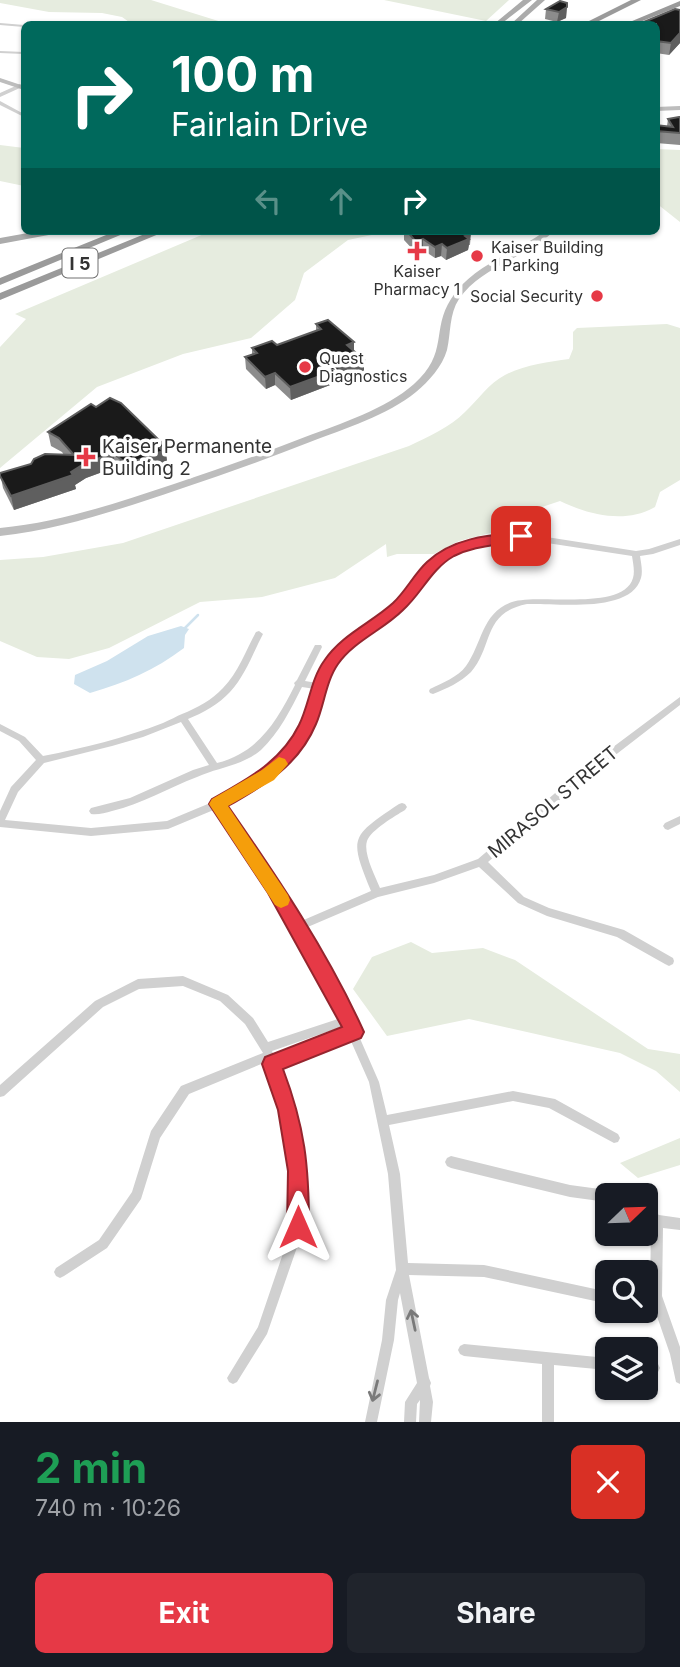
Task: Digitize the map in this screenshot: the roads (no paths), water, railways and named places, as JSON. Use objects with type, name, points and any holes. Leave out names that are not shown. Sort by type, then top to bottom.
[{"type":"highway","points":[[593,21],[621,0]]},
{"type":"highway","points":[[595,21],[637,0]]},
{"type":"highway","points":[[627,21],[661,0]]},
{"type":"highway","points":[[627,21],[680,4]]},
{"type":"highway","name":"I 5","points":[[0,282],[115,235]]},
{"type":"highway","name":"I 5","points":[[0,297],[151,235]]},
{"type":"highway","points":[[0,273],[77,250]]},
{"type":"main road","points":[[501,21],[528,0]]},
{"type":"main road","points":[[516,21],[541,0]]},
{"type":"main road","points":[[0,233],[21,230]]},
{"type":"main road","points":[[0,240],[30,235]]},
{"type":"street","points":[[0,24],[21,26]]},
{"type":"street","points":[[0,52],[21,53]]},
{"type":"street","points":[[0,80],[21,87]]},
{"type":"street","points":[[0,95],[21,87]]},
{"type":"street","points":[[0,103],[21,114]]},
{"type":"street","points":[[660,109],[680,108]]},
{"type":"street","points":[[0,532],[64,522],[161,492],[252,461],[401,399],[415,389],[435,366],[441,353],[447,317],[456,297],[481,276],[544,235]]},
{"type":"street","points":[[259,634],[228,689],[218,699],[182,717],[117,742],[41,760],[14,790],[0,822],[91,832],[167,825],[218,804],[268,775],[292,751],[307,726],[328,665],[341,650],[399,606],[432,565],[480,540],[521,536],[636,554],[680,542]]},
{"type":"street","points":[[433,691],[467,670],[488,625],[505,607],[535,599],[586,602],[618,597],[628,591],[636,581],[636,554]]},
{"type":"street","points":[[94,811],[126,806],[214,766],[236,762],[248,755],[271,732],[318,647]]},
{"type":"street","points":[[298,683],[320,687]]},
{"type":"street","name":"MIRASOL STREET","points":[[297,927],[377,893],[434,879],[481,862],[584,774],[680,700]]},
{"type":"street","points":[[182,717],[214,766]]},
{"type":"street","points":[[0,727],[22,739],[41,760]]},
{"type":"street","points":[[218,804],[297,927],[349,1020],[374,1082],[394,1174],[402,1269],[425,1384],[425,1422]]},
{"type":"street","points":[[377,893],[362,857],[360,843],[367,830],[402,807]]},
{"type":"street","points":[[668,826],[680,820]]},
{"type":"street","points":[[481,862],[521,900],[547,912],[620,933],[669,961]]},
{"type":"street","points":[[0,1092],[99,1004],[138,984],[183,981],[224,998],[249,1021],[269,1056],[289,1110],[298,1171],[298,1227],[263,1330],[233,1378]]},
{"type":"street","points":[[60,1272],[103,1244],[136,1195],[155,1135],[185,1090],[349,1020]]},
{"type":"street","points":[[269,1056],[354,1032]]},
{"type":"street","points":[[383,1121],[513,1096],[551,1103],[614,1138]]},
{"type":"street","points":[[451,1162],[570,1191],[595,1194]]},
{"type":"street","points":[[658,1221],[680,1224]]},
{"type":"street","points":[[402,1269],[484,1271],[595,1294]]},
{"type":"street","points":[[371,1422],[392,1300],[402,1269]]},
{"type":"street","points":[[658,1312],[676,1354],[680,1378]]},
{"type":"street","points":[[464,1350],[595,1363]]},
{"type":"street","points":[[548,1359],[548,1422]]},
{"type":"street","points":[[410,1422],[411,1402],[425,1384]]},
{"type":"water","points":[[181,626],[189,629],[185,635],[184,648],[151,669],[90,693],[74,684],[75,675],[107,661],[148,636]]},
{"type":"waterway","points":[[185,628],[198,615]]},
{"type":"place","name":"Kaiser Pharmacy 1","points":[[417,251]]},
{"type":"place","name":"Kaiser Building 1 Parking","points":[[477,256]]},
{"type":"place","name":"Social Security","points":[[597,296]]},
{"type":"place","name":"Quest Diagnostics","points":[[305,367]]},
{"type":"place","name":"Kaiser Permanente Building 2","points":[[86,457]]}]
